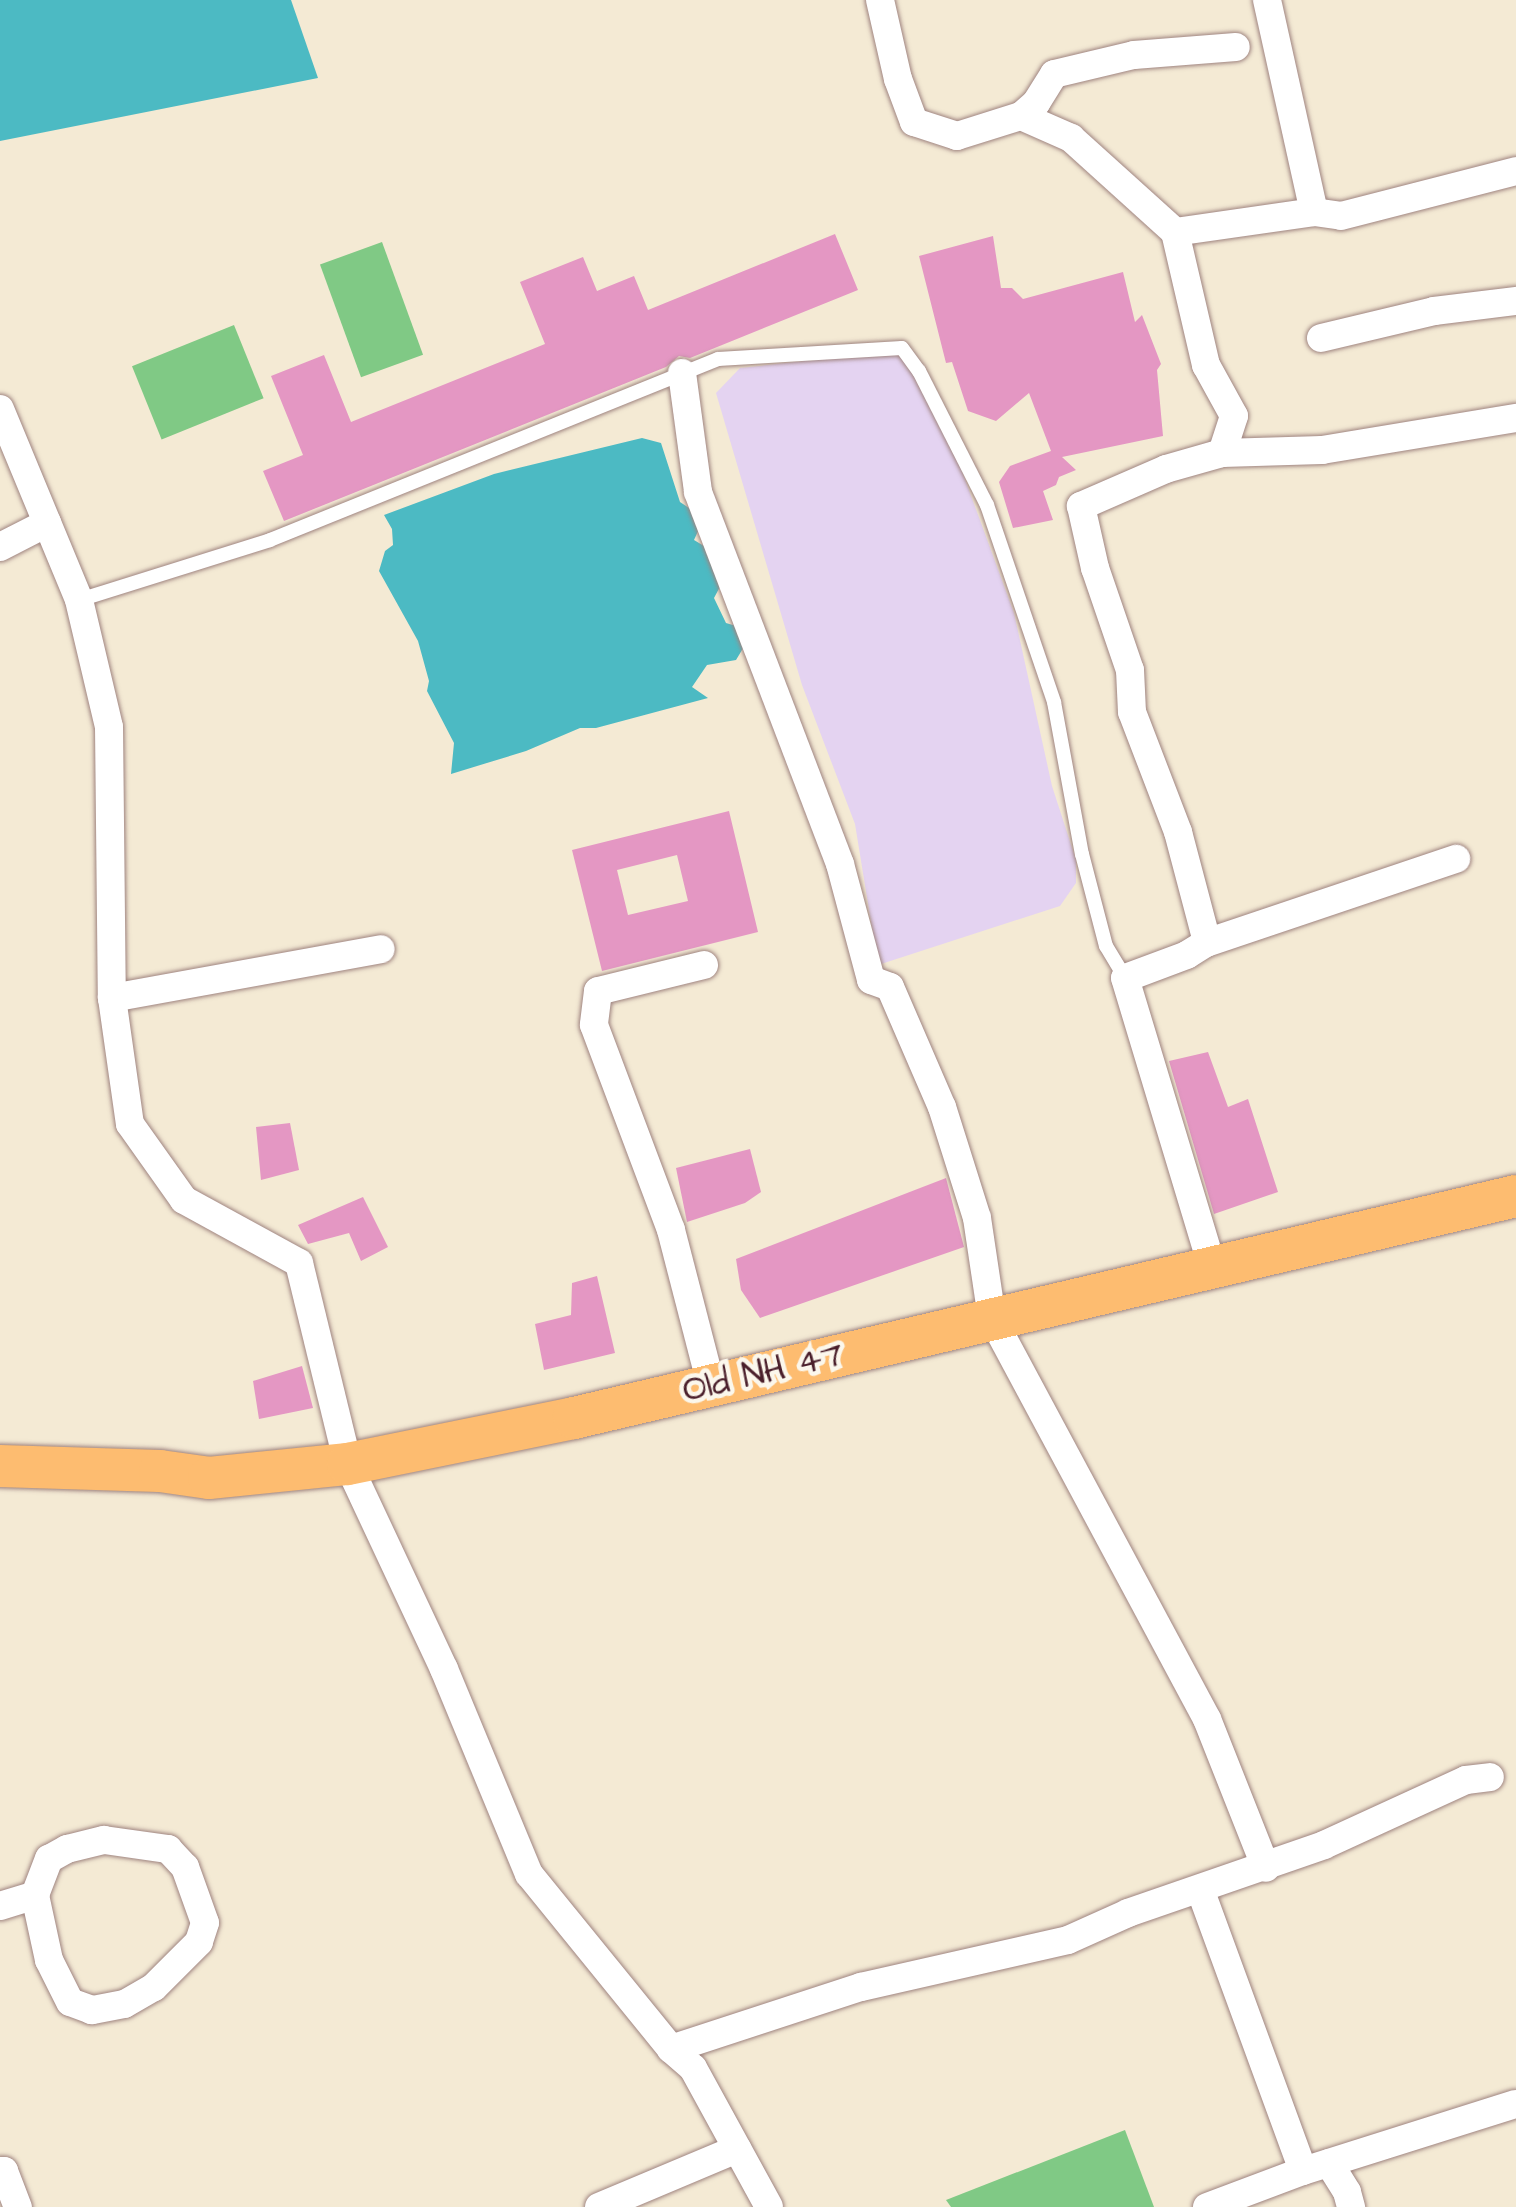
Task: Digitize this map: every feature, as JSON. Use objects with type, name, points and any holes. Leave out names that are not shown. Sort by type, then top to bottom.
[{"type":"main road","name":"Old NH 47","points":[[0,1466],[160,1470],[208,1478],[348,1464],[711,1385],[1515,1195]]},
{"type":"street","points":[[880,0],[898,79],[914,122],[957,136],[1021,116],[1036,102],[1054,74],[1134,55],[1236,47]]},
{"type":"street","points":[[1267,0],[1314,212]]},
{"type":"street","points":[[1021,116],[1071,138],[1175,232],[1206,365],[1234,416],[1222,453]]},
{"type":"street","points":[[1175,232],[1314,212],[1341,216],[1516,171]]},
{"type":"street","points":[[1321,338],[1434,310],[1516,300]]},
{"type":"street","points":[[682,373],[698,492],[840,864],[872,980],[890,987],[942,1107],[977,1218],[992,1318],[1207,1719],[1266,1868]]},
{"type":"street","points":[[0,410],[80,600],[109,726],[112,998],[130,1124],[184,1200],[299,1262],[348,1464],[444,1669],[529,1874],[671,2049],[693,2068],[768,2207]]},
{"type":"street","points":[[1206,942],[1178,832],[1132,712],[1130,670],[1096,568],[1081,506],[1166,469],[1222,453],[1322,450],[1516,418]]},
{"type":"street","points":[[0,548],[48,523]]},
{"type":"street","points":[[1212,1267],[1126,978],[1187,955],[1206,942],[1456,859]]},
{"type":"street","points":[[112,998],[381,949]]},
{"type":"street","points":[[704,965],[598,991],[594,1024],[670,1230],[711,1385]]},
{"type":"street","points":[[671,2049],[861,1987],[1068,1940],[1128,1913],[1266,1868],[1466,1780],[1490,1777]]},
{"type":"street","points":[[104,1840],[151,1844],[168,1849],[185,1867],[205,1923],[200,1942],[154,1987],[124,2004],[92,2010],[70,2002],[58,1980],[49,1960],[35,1895],[49,1859],[67,1849],[104,1840]]},
{"type":"street","points":[[1200,1889],[1316,2167],[1351,2207]]},
{"type":"street","points":[[0,1906],[35,1895]]},
{"type":"street","points":[[1207,2207],[1316,2167],[1516,2104]]},
{"type":"street","points":[[599,2207],[737,2149]]},
{"type":"street","points":[[0,2172],[4,2171],[18,2207]]},
{"type":"lane","points":[[80,600],[270,540],[718,359],[902,348],[919,371],[986,505],[1054,702],[1106,946],[1126,978]]},
{"type":"shaded area","points":[[897,351],[933,392],[1014,613],[1052,786],[1076,860],[1076,883],[1060,906],[878,965],[855,824],[802,685],[716,393],[740,368]]},
{"type":"green space","points":[[382,242],[423,355],[361,377],[320,265]]},
{"type":"green space","points":[[234,325],[264,398],[162,439],[132,366]]},
{"type":"green space","points":[[1125,2130],[1154,2207],[951,2207],[946,2200]]},
{"type":"water","points":[[0,0],[291,0],[318,78],[0,141]]},
{"type":"water","points":[[642,438],[661,443],[680,502],[698,514],[694,520],[699,529],[694,540],[704,546],[722,583],[714,598],[726,623],[743,628],[745,645],[736,660],[707,665],[692,687],[708,698],[596,728],[580,728],[526,751],[451,774],[454,743],[427,691],[429,681],[418,641],[379,571],[385,551],[393,545],[392,529],[384,515],[494,474]]},
{"type":"building","points":[[835,234],[858,290],[690,358],[679,356],[666,367],[284,521],[263,471],[303,455],[271,376],[324,355],[351,422],[545,344],[520,282],[583,257],[597,291],[634,276],[648,310]]},
{"type":"building","points":[[993,236],[1001,288],[1012,288],[1023,299],[1123,272],[1135,322],[1142,315],[1161,364],[1157,370],[1163,436],[1062,457],[1076,470],[1059,477],[1056,485],[1043,491],[1053,520],[1013,528],[999,482],[1010,466],[1051,451],[1029,393],[996,421],[968,411],[952,362],[946,363],[919,256]]},
{"type":"building","points":[[729,811],[758,932],[602,971],[572,850]],"holes":[[[677,855],[688,901],[628,915],[617,870]]]},
{"type":"building","points":[[1208,1052],[1228,1107],[1248,1099],[1278,1192],[1214,1214],[1169,1061]]},
{"type":"building","points":[[290,1123],[299,1170],[261,1180],[256,1127]]},
{"type":"building","points":[[750,1149],[761,1192],[745,1203],[687,1222],[676,1168]]},
{"type":"building","points":[[946,1178],[964,1247],[760,1318],[741,1290],[736,1259]]},
{"type":"building","points":[[363,1197],[388,1247],[361,1261],[349,1233],[308,1244],[298,1225]]},
{"type":"building","points":[[597,1276],[615,1353],[544,1370],[535,1324],[571,1315],[572,1283]]},
{"type":"building","points":[[302,1366],[313,1408],[259,1419],[253,1381]]}]
